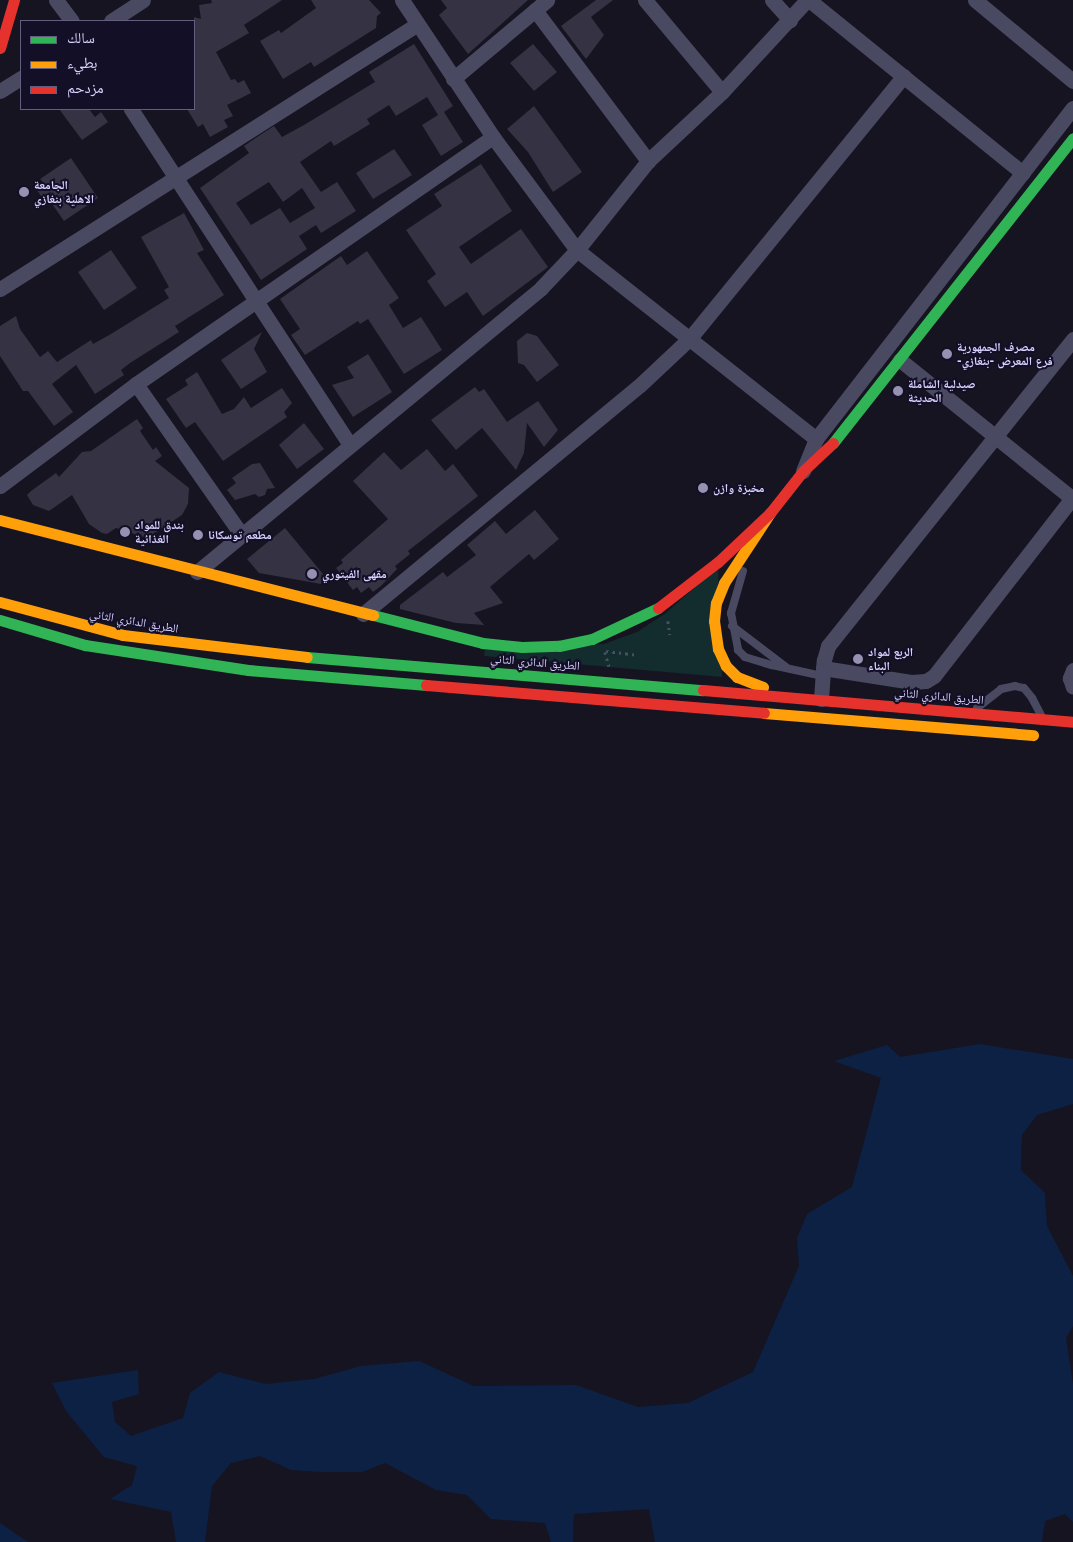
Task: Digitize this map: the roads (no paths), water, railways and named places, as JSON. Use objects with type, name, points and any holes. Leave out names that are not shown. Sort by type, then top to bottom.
[{"type":"main road","points":[[0,48],[14,0]]},
{"type":"main road","points":[[799,697],[737,676],[726,666],[718,649],[714,621],[716,603],[724,583],[770,513],[802,471],[828,449],[990,246],[1073,138]]},
{"type":"main road","points":[[0,520],[363,614],[483,643],[522,647],[559,646],[601,636],[658,608],[718,562],[770,513]]},
{"type":"main road","name":"الطريق الدائري الثاني","points":[[0,602],[87,627],[171,642],[251,652],[799,697],[1073,722]]},
{"type":"main road","points":[[0,620],[84,645],[166,660],[248,670],[1044,736]]},
{"type":"main road","points":[[546,695],[548,676]]},
{"type":"street","points":[[56,0],[71,20]]},
{"type":"street","points":[[113,20],[143,0]]},
{"type":"street","points":[[402,0],[453,80],[577,250],[816,439]]},
{"type":"street","points":[[453,80],[547,0]]},
{"type":"street","points":[[645,0],[722,92]]},
{"type":"street","points":[[772,0],[790,20]]},
{"type":"street","points":[[197,572],[349,443],[512,314],[577,250],[648,161],[722,92],[808,0],[1023,173]]},
{"type":"street","points":[[975,0],[1073,82]]},
{"type":"street","points":[[535,10],[648,161]]},
{"type":"street","points":[[0,289],[417,24]]},
{"type":"street","points":[[363,614],[640,384],[690,338],[904,76]]},
{"type":"street","points":[[0,91],[20,79]]},
{"type":"street","points":[[802,471],[816,439],[1073,108]]},
{"type":"street","points":[[132,110],[349,443]]},
{"type":"street","points":[[0,486],[136,384],[258,303],[493,137]]},
{"type":"street","points":[[998,204],[1004,214],[1012,217]]},
{"type":"street","points":[[976,232],[985,236],[990,246]]},
{"type":"street","points":[[821,699],[823,672],[828,646],[997,438],[1073,339]]},
{"type":"street","points":[[823,672],[911,682],[926,681],[934,676],[1073,498],[900,360]]},
{"type":"street","points":[[136,384],[241,534]]},
{"type":"street","points":[[1073,670],[1070,678],[1073,687]]},
{"type":"lane","points":[[752,542],[731,613],[738,650],[745,657],[788,668],[823,672]]},
{"type":"lane","points":[[732,626],[756,641],[788,668]]},
{"type":"lane","points":[[971,713],[1001,689],[1015,686],[1024,688],[1032,698],[1043,720]]},
{"type":"water","points":[[980,1044],[1073,1059],[1073,1104],[1037,1115],[1022,1135],[1021,1170],[1045,1193],[1047,1226],[1073,1276],[1073,1326],[1066,1338],[1073,1384],[1073,1522],[1065,1514],[1045,1521],[1042,1542],[655,1542],[649,1509],[574,1514],[573,1542],[551,1542],[545,1523],[491,1519],[467,1495],[436,1490],[385,1463],[362,1472],[320,1472],[291,1470],[260,1456],[231,1463],[212,1486],[205,1542],[176,1542],[171,1512],[110,1499],[132,1485],[137,1466],[104,1457],[66,1411],[52,1383],[138,1370],[139,1394],[112,1402],[115,1422],[131,1436],[183,1418],[190,1393],[219,1372],[266,1384],[314,1379],[361,1366],[419,1361],[474,1386],[576,1385],[638,1407],[688,1403],[753,1372],[799,1266],[797,1238],[807,1214],[852,1187],[881,1078],[834,1061],[887,1045],[900,1057]]},
{"type":"water","points":[[0,1523],[28,1542],[0,1542]]},
{"type":"place","name":"الجامعة الاهلية بنغازي","points":[[24,192]]},
{"type":"place","name":"مصرف الجمهورية -فرع المعرض -بنغازي","points":[[947,354]]},
{"type":"place","name":"صيدلية الشاملة الحديثة","points":[[898,391]]},
{"type":"place","name":"مخبزة وازن","points":[[703,488]]},
{"type":"place","name":"بندق للمواد الغذائية","points":[[125,532]]},
{"type":"place","name":"مطعم توسكانا","points":[[198,535]]},
{"type":"place","name":"مقهى الفيتوري","points":[[312,574]]},
{"type":"place","name":"الربع لمواد البناء","points":[[858,659]]}]
